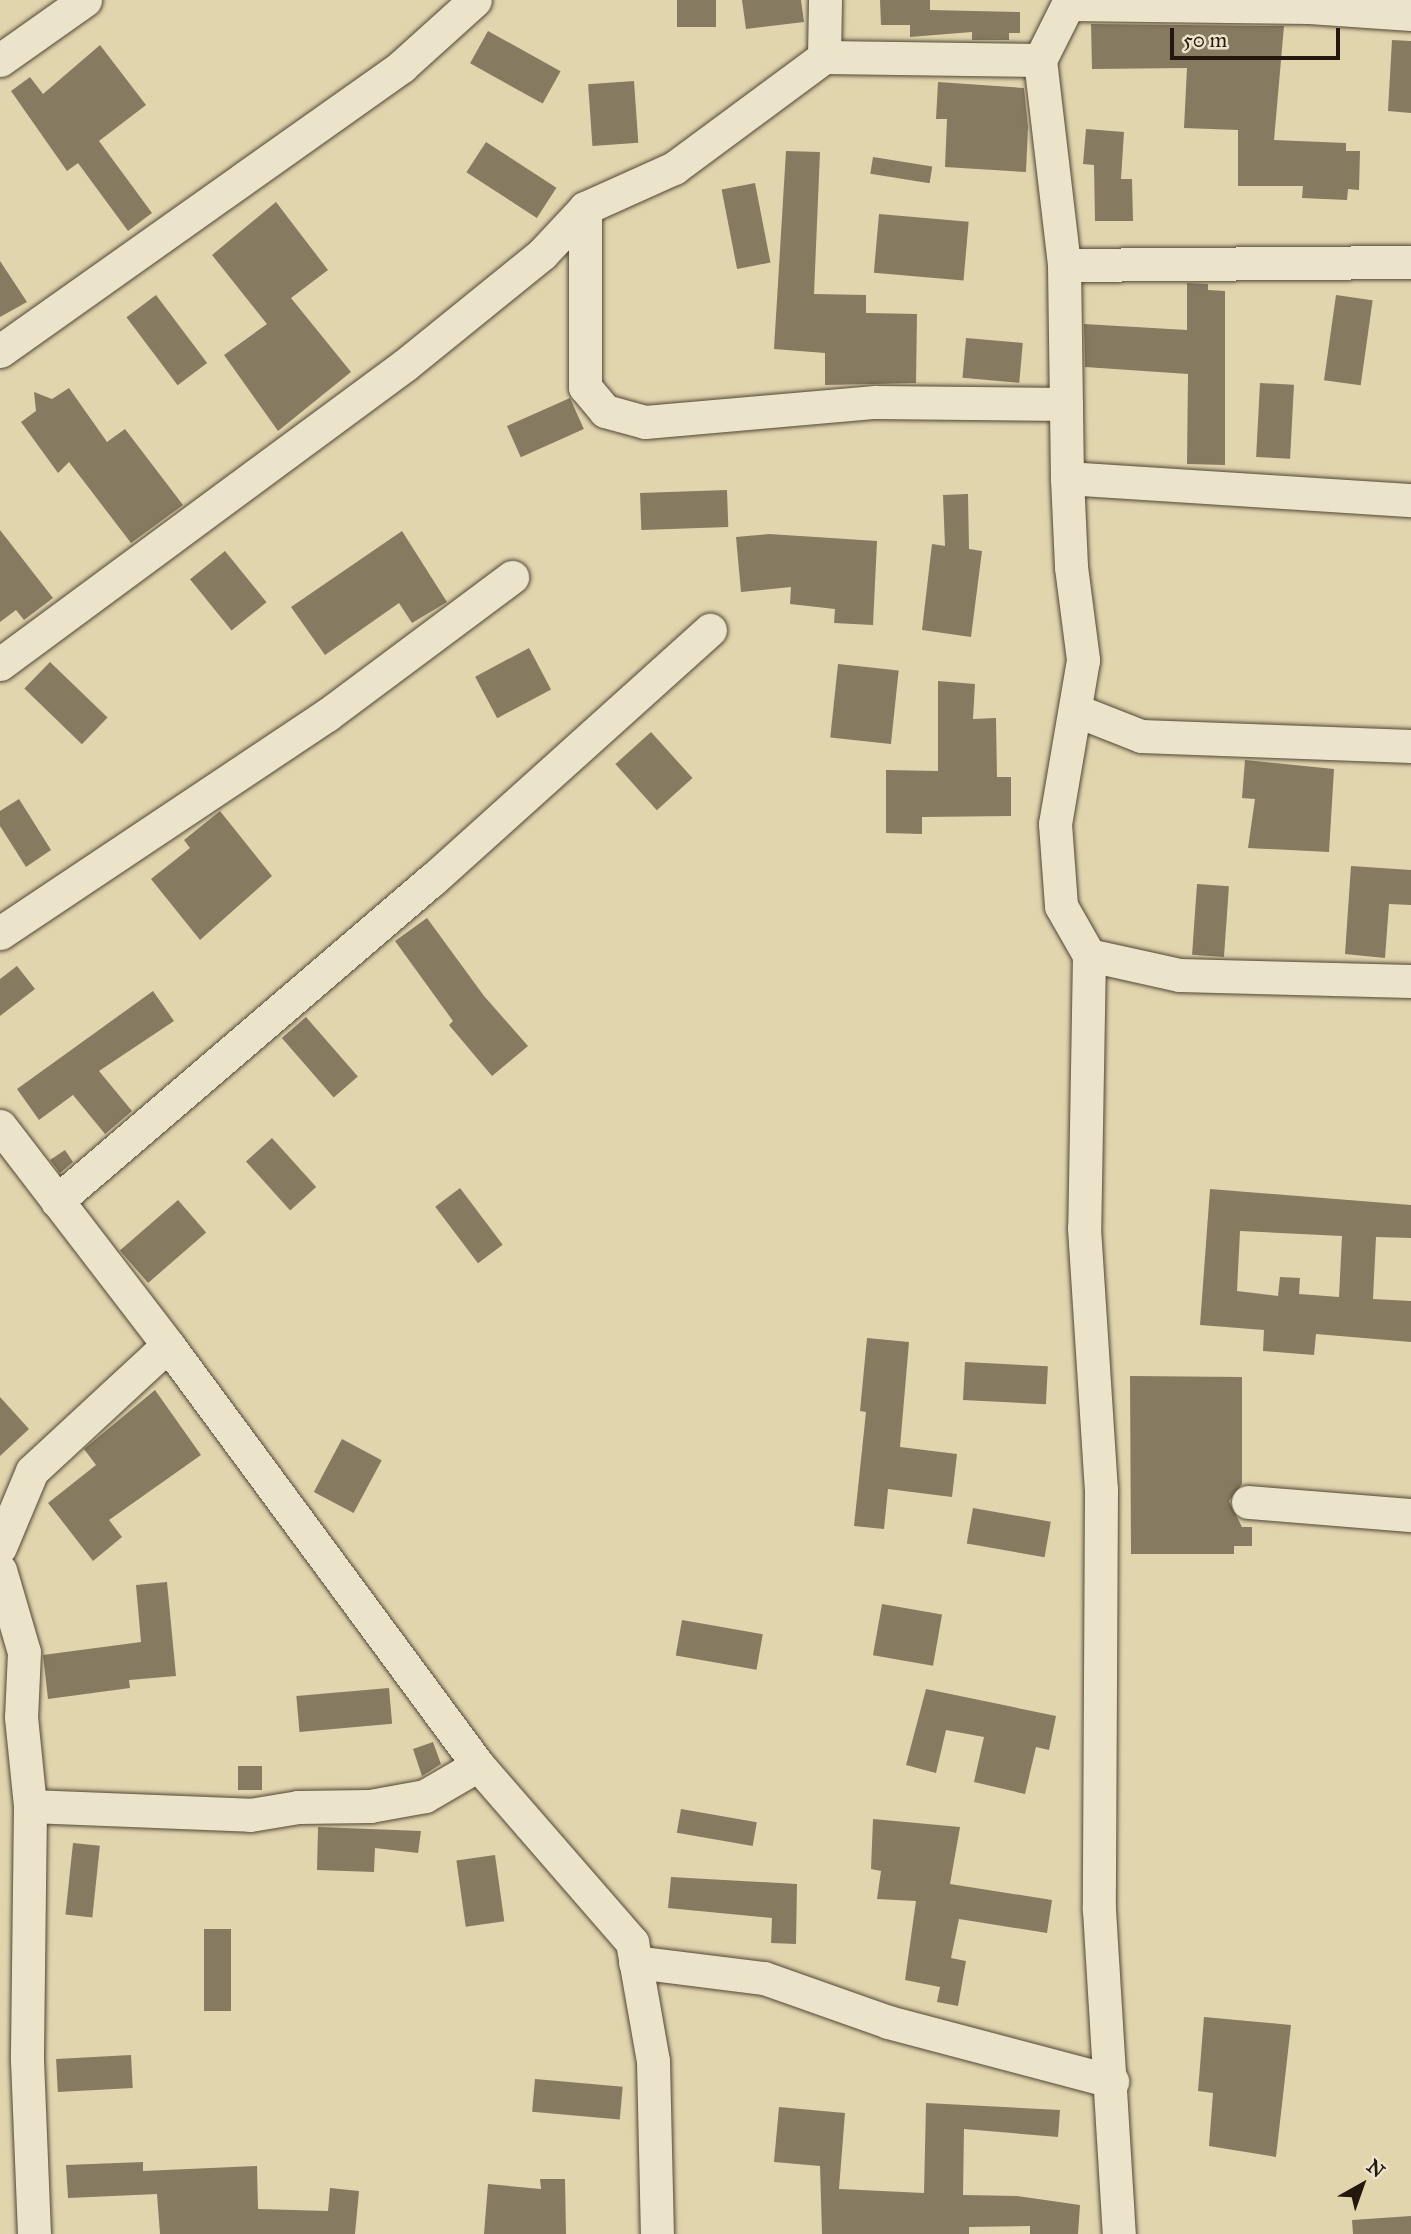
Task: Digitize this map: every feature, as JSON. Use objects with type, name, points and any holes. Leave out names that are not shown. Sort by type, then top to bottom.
[{"type":"street","points":[[0,60],[85,0]]},
{"type":"street","points":[[0,351],[402,66],[475,0]]},
{"type":"street","points":[[824,57],[825,0]]},
{"type":"street","points":[[1119,2234],[1112,2081],[1099,1910],[1101,1489],[1084,1228],[1089,956],[1061,906],[1055,824],[1083,660],[1071,567],[1066,478],[1064,265],[1040,60],[1068,2],[1309,7],[1411,14]]},
{"type":"street","points":[[0,664],[405,365],[542,254],[585,208],[674,168],[824,57],[1040,60]]},
{"type":"street","points":[[585,208],[585,387],[605,411],[645,422],[875,402],[1066,404]]},
{"type":"street","points":[[1064,265],[1411,262]]},
{"type":"street","points":[[1066,478],[1411,500]]},
{"type":"street","points":[[0,933],[327,715],[512,577]]},
{"type":"street","points":[[57,1201],[432,880],[710,630]]},
{"type":"street","points":[[1075,710],[1141,736],[1411,747]]},
{"type":"street","points":[[1089,956],[1179,975],[1411,981]]},
{"type":"street","points":[[0,1126],[168,1345],[478,1765],[632,1942],[653,2062],[657,2234]]},
{"type":"street","points":[[0,1548],[32,1471],[168,1345]]},
{"type":"street","points":[[1248,1502],[1411,1515]]},
{"type":"street","points":[[0,1570],[24,1652],[21,1717],[30,1805],[27,2060],[34,2234]]},
{"type":"street","points":[[30,1805],[250,1815],[298,1807],[370,1806],[425,1796],[478,1765]]},
{"type":"street","points":[[635,1962],[776,1981],[888,2022],[1112,2081]]},
{"type":"building","points":[[677,0],[716,0],[716,27],[677,27]]},
{"type":"building","points":[[742,0],[801,0],[804,22],[746,29]]},
{"type":"building","points":[[880,0],[930,0],[930,10],[1020,12],[1020,33],[1009,33],[1009,40],[972,40],[972,32],[910,37],[910,25],[881,25]]},
{"type":"building","points":[[1091,24],[1284,26],[1274,140],[1346,143],[1346,151],[1360,151],[1359,190],[1348,189],[1347,200],[1302,198],[1303,186],[1238,186],[1238,130],[1184,128],[1187,68],[1092,69]]},
{"type":"building","points":[[488,31],[561,71],[543,104],[470,63]]},
{"type":"building","points":[[1392,40],[1411,41],[1411,113],[1388,111]]},
{"type":"building","points":[[100,45],[146,105],[99,141],[152,213],[128,231],[78,163],[67,171],[11,91],[30,77],[43,94]]},
{"type":"building","points":[[634,81],[638,143],[592,146],[588,84]]},
{"type":"building","points":[[938,82],[1024,88],[1028,127],[1026,172],[945,167],[947,119],[936,119]]},
{"type":"building","points":[[1086,129],[1124,132],[1121,179],[1132,179],[1133,221],[1095,221],[1094,165],[1083,164]]},
{"type":"building","points":[[486,142],[556,188],[537,218],[466,172]]},
{"type":"building","points":[[786,151],[820,152],[814,294],[866,295],[866,313],[917,314],[916,383],[825,385],[825,353],[774,349]]},
{"type":"building","points":[[873,157],[932,166],[930,183],[870,174]]},
{"type":"building","points":[[755,183],[770,263],[737,269],[722,189]]},
{"type":"building","points":[[276,202],[328,270],[291,298],[351,372],[278,431],[224,355],[267,324],[212,255]]},
{"type":"building","points":[[879,214],[969,222],[964,281],[874,273]]},
{"type":"building","points":[[0,261],[27,302],[0,317]]},
{"type":"building","points":[[1187,283],[1208,284],[1208,290],[1225,291],[1225,465],[1187,464],[1188,374],[1085,367],[1084,324],[1187,330]]},
{"type":"building","points":[[156,295],[207,363],[178,385],[126,317]]},
{"type":"building","points":[[1336,295],[1373,300],[1361,385],[1324,380]]},
{"type":"building","points":[[966,338],[1023,343],[1019,383],[963,378]]},
{"type":"building","points":[[1260,383],[1294,385],[1290,459],[1256,457]]},
{"type":"building","points":[[69,388],[107,442],[125,429],[183,505],[131,543],[69,462],[58,473],[21,422],[36,411],[34,392],[52,399]]},
{"type":"building","points":[[570,398],[584,429],[521,457],[507,426]]},
{"type":"building","points":[[727,490],[728,527],[641,530],[640,493]]},
{"type":"building","points":[[968,494],[969,549],[982,551],[971,637],[922,630],[932,544],[945,546],[943,495]]},
{"type":"building","points":[[0,530],[53,598],[24,620],[16,610],[0,622]]},
{"type":"building","points":[[402,531],[447,602],[412,623],[399,603],[325,655],[291,607]]},
{"type":"building","points":[[769,534],[877,541],[873,625],[834,623],[835,609],[790,604],[791,587],[741,592],[736,537]]},
{"type":"building","points":[[225,551],[267,602],[232,631],[190,579]]},
{"type":"building","points":[[529,648],[551,689],[497,718],[475,677]]},
{"type":"building","points":[[50,662],[108,718],[82,744],[24,689]]},
{"type":"building","points":[[838,664],[899,670],[891,744],[830,738]]},
{"type":"building","points":[[938,681],[975,684],[973,719],[996,718],[997,777],[1011,777],[1011,816],[922,817],[922,834],[886,833],[886,770],[938,771]]},
{"type":"building","points":[[651,732],[692,778],[657,810],[615,764]]},
{"type":"building","points":[[1245,760],[1334,769],[1329,852],[1248,848],[1255,799],[1242,798]]},
{"type":"building","points":[[19,799],[51,850],[26,867],[0,826],[0,811]]},
{"type":"building","points":[[220,811],[272,876],[200,940],[151,879],[190,848],[184,840]]},
{"type":"building","points":[[1351,866],[1411,870],[1411,905],[1389,904],[1385,958],[1345,954]]},
{"type":"building","points":[[1197,884],[1229,886],[1224,957],[1192,955]]},
{"type":"building","points":[[427,918],[484,996],[528,1046],[492,1076],[449,1025],[453,1021],[395,941]]},
{"type":"building","points":[[17,966],[35,989],[0,1016],[0,979]]},
{"type":"building","points":[[153,991],[174,1021],[99,1071],[132,1111],[105,1134],[73,1095],[39,1120],[17,1089]]},
{"type":"building","points":[[306,1017],[358,1077],[334,1098],[282,1038]]},
{"type":"building","points":[[272,1138],[316,1187],[290,1210],[246,1161]]},
{"type":"building","points":[[65,1150],[73,1162],[60,1173],[50,1160]]},
{"type":"building","points":[[460,1188],[503,1245],[478,1263],[435,1207]]},
{"type":"building","points":[[1210,1189],[1411,1205],[1411,1238],[1376,1237],[1373,1299],[1411,1301],[1411,1342],[1316,1334],[1314,1355],[1263,1351],[1264,1330],[1200,1325]],"holes":[[[1240,1231],[1342,1236],[1339,1297],[1299,1294],[1300,1278],[1280,1277],[1278,1296],[1237,1291]]]},
{"type":"building","points":[[178,1200],[206,1232],[148,1283],[120,1251]]},
{"type":"building","points":[[867,1338],[909,1342],[900,1447],[957,1454],[952,1497],[888,1489],[884,1529],[854,1526],[866,1412],[860,1411]]},
{"type":"building","points":[[965,1362],[1048,1366],[1046,1404],[963,1400]]},
{"type":"building","points":[[1130,1376],[1242,1377],[1242,1484],[1229,1501],[1242,1527],[1252,1527],[1252,1546],[1234,1546],[1234,1554],[1131,1554]]},
{"type":"building","points":[[155,1390],[201,1455],[109,1520],[122,1537],[93,1561],[48,1503],[96,1465],[84,1449]]},
{"type":"building","points":[[0,1397],[29,1429],[0,1456]]},
{"type":"building","points":[[342,1439],[382,1460],[354,1513],[314,1492]]},
{"type":"building","points":[[973,1508],[1051,1522],[1045,1557],[967,1543]]},
{"type":"building","points":[[167,1582],[176,1676],[129,1680],[130,1688],[48,1699],[43,1655],[141,1642],[136,1585]]},
{"type":"building","points":[[882,1604],[942,1615],[933,1666],[873,1655]]},
{"type":"building","points":[[682,1620],[763,1634],[757,1670],[676,1655]]},
{"type":"building","points":[[389,1688],[392,1724],[299,1732],[296,1696]]},
{"type":"building","points":[[926,1689],[1056,1716],[1049,1750],[1036,1747],[1025,1794],[974,1782],[984,1737],[946,1730],[936,1773],[906,1765]]},
{"type":"building","points":[[433,1742],[441,1764],[422,1776],[413,1749]]},
{"type":"building","points":[[238,1766],[262,1766],[262,1790],[238,1790]]},
{"type":"building","points":[[681,1809],[757,1822],[753,1846],[677,1833]]},
{"type":"building","points":[[873,1819],[960,1827],[950,1884],[1052,1900],[1047,1933],[959,1919],[951,1958],[966,1961],[958,2006],[937,2002],[940,1987],[905,1980],[916,1901],[877,1899],[881,1871],[871,1869]]},
{"type":"building","points":[[318,1827],[421,1831],[418,1853],[375,1848],[374,1872],[317,1870]]},
{"type":"building","points":[[73,1843],[100,1846],[92,1917],[65,1915]]},
{"type":"building","points":[[495,1855],[504,1921],[466,1927],[456,1860]]},
{"type":"building","points":[[671,1877],[797,1884],[796,1944],[771,1943],[772,1918],[668,1908]]},
{"type":"building","points":[[204,1929],[231,1929],[231,2011],[204,2011]]},
{"type":"building","points":[[1204,2017],[1291,2025],[1276,2157],[1209,2146],[1213,2093],[1198,2091]]},
{"type":"building","points":[[131,2055],[133,2088],[58,2092],[56,2059]]},
{"type":"building","points":[[535,2079],[623,2087],[620,2120],[532,2112]]},
{"type":"building","points":[[926,2103],[1060,2110],[1058,2137],[964,2129],[963,2195],[1017,2196],[1080,2205],[1078,2234],[1030,2234],[1030,2226],[969,2227],[969,2234],[822,2234],[820,2166],[774,2162],[779,2107],[845,2113],[839,2189],[924,2193]]},
{"type":"building","points":[[143,2162],[143,2171],[257,2166],[258,2209],[328,2211],[330,2188],[359,2191],[355,2234],[160,2234],[157,2194],[68,2198],[66,2165]]},
{"type":"building","points":[[540,2179],[565,2179],[566,2234],[484,2234],[488,2184],[541,2189]]},
{"type":"building","points":[[1411,2216],[1411,2234],[1353,2234],[1352,2220]]}]
